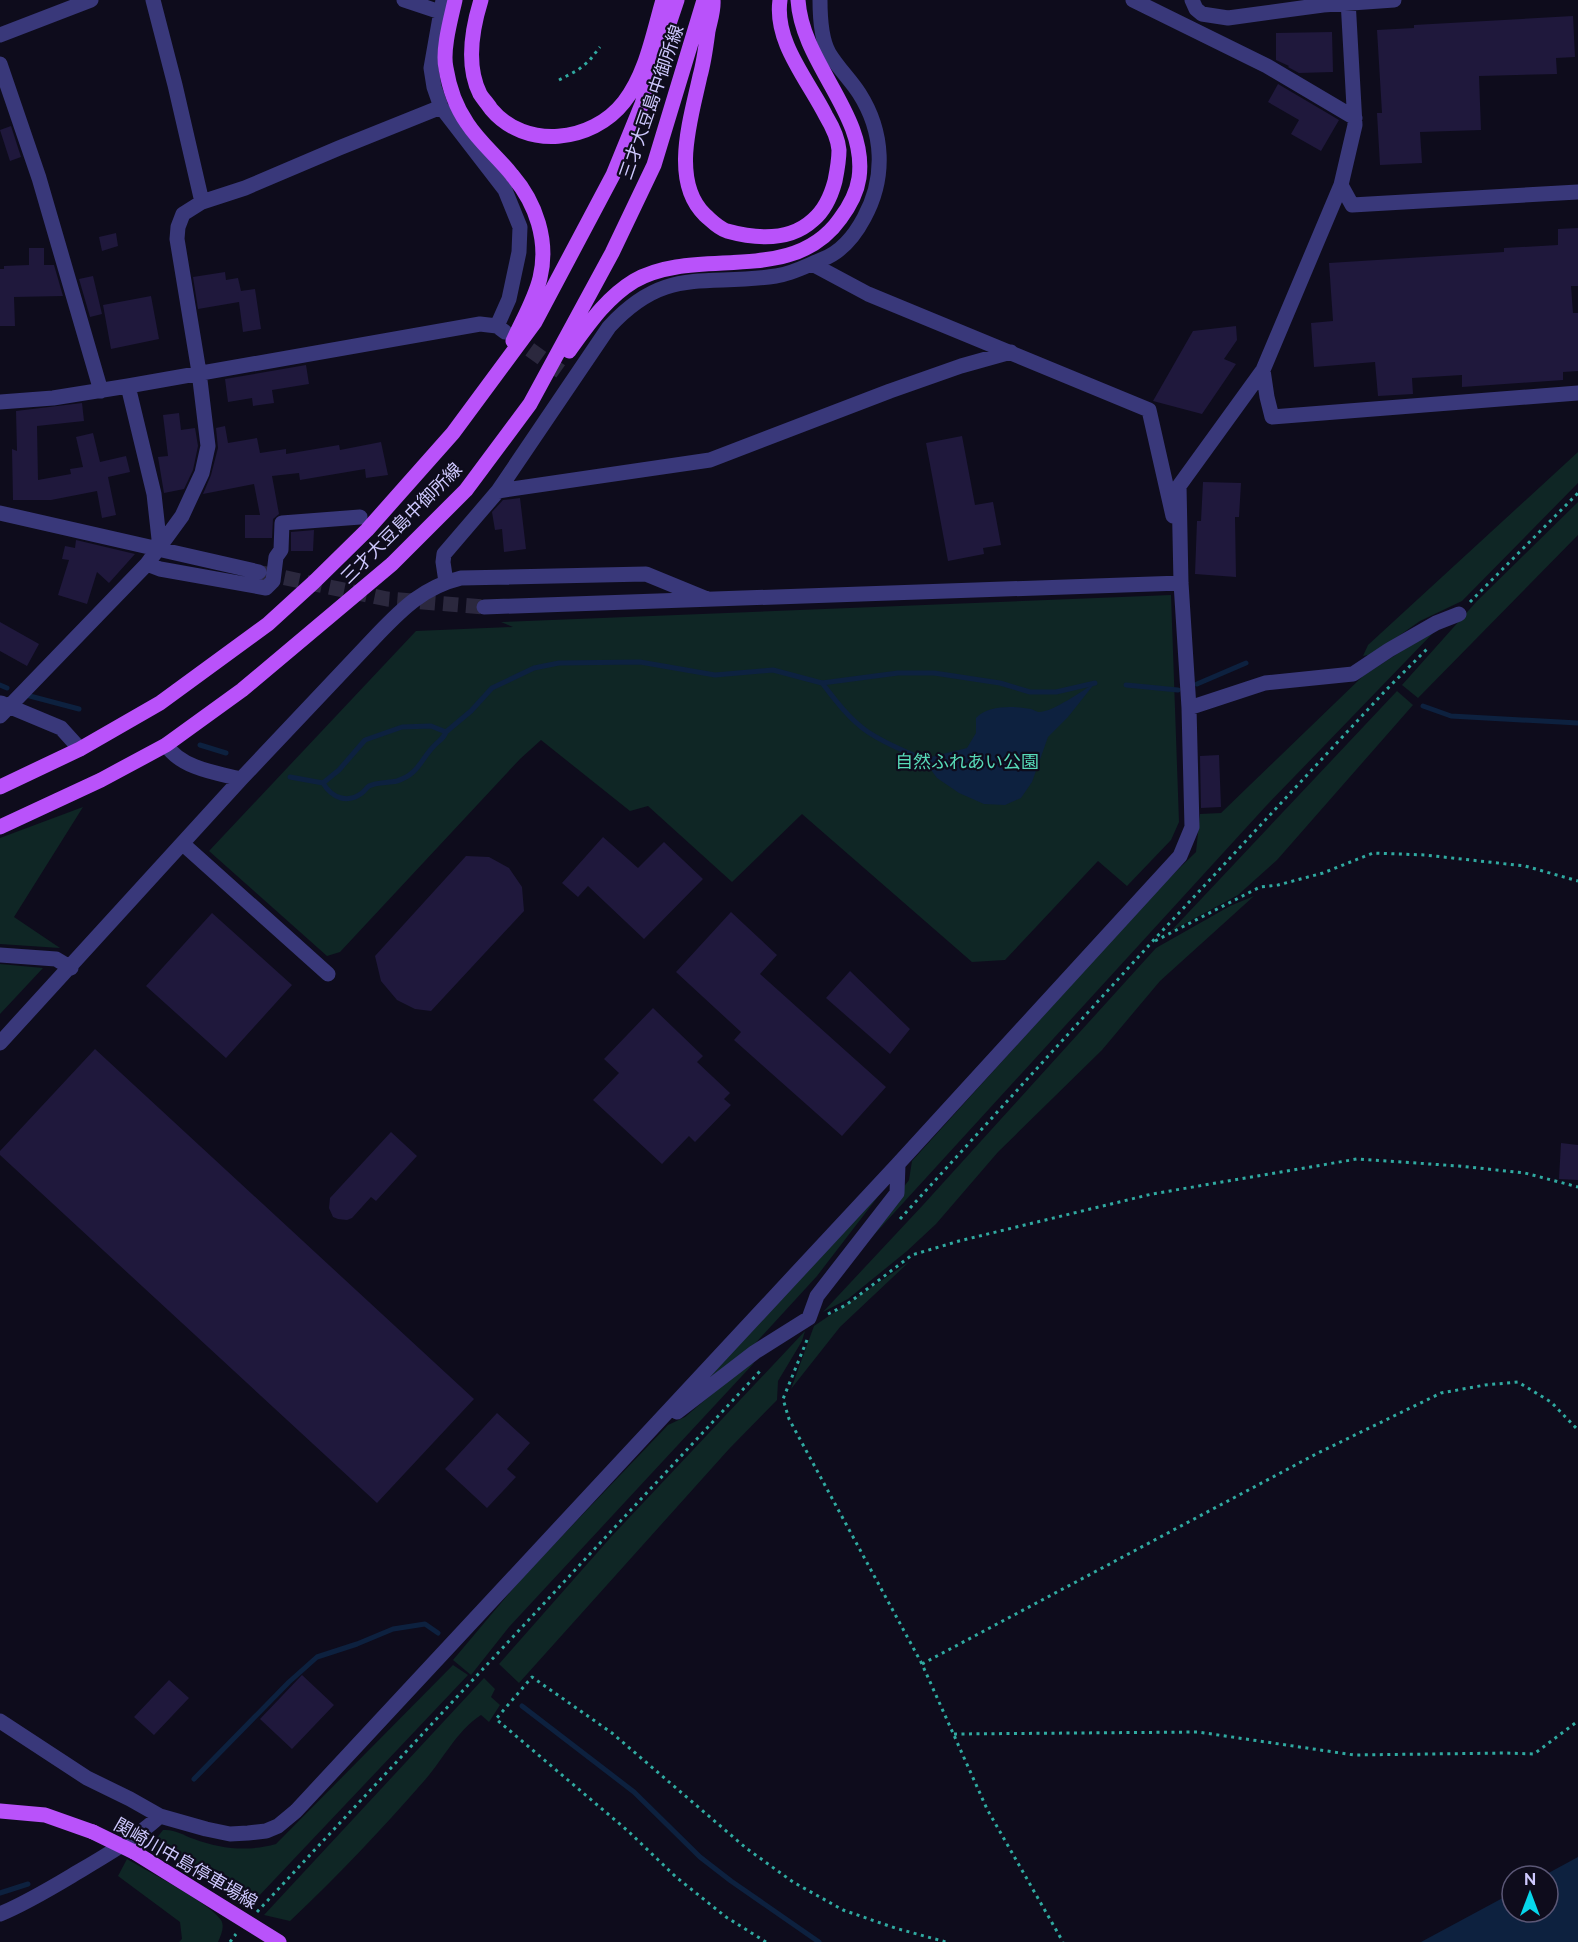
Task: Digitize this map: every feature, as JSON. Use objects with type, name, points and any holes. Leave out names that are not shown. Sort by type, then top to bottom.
[{"type":"main road","points":[[455,0],[445,66],[453,95],[466,123],[489,152],[512,175],[529,200],[540,223],[543,252],[540,278],[497,373]]},
{"type":"main road","points":[[480,0],[471,65],[480,95],[498,116],[518,130],[551,137],[585,131],[609,116],[623,103],[636,82],[649,49],[663,0]]},
{"type":"main road","name":"三才大豆島中御所線","points":[[0,787],[80,748],[160,703],[268,624],[367,530],[453,433],[535,322],[613,175],[642,104],[677,0]]},
{"type":"main road","name":"三才大豆島中御所線","points":[[0,827],[101,780],[166,745],[251,683],[392,564],[466,490],[530,404],[607,263],[654,165],[704,0]]},
{"type":"main road","points":[[713,0],[700,76],[688,125],[686,146],[689,191],[701,211],[719,228],[758,237],[787,235],[807,226],[819,215],[832,194],[837,172],[839,149],[834,130],[817,97],[796,65],[780,27],[780,0]]},
{"type":"main road","points":[[530,404],[610,298],[634,281],[674,267],[767,260],[791,254],[817,242],[837,224],[849,206],[859,178],[859,154],[854,129],[809,47],[799,17],[798,0]]},
{"type":"main road","name":"関崎川中島停車場線","points":[[0,1811],[45,1815],[135,1852],[279,1942]]},
{"type":"street","points":[[0,35],[91,0]]},
{"type":"street","points":[[153,0],[202,202]]},
{"type":"street","points":[[0,402],[101,391],[480,324],[501,329],[519,252],[520,227],[504,190],[441,107],[434,87],[431,68],[441,6],[404,0]]},
{"type":"street","points":[[446,582],[442,562],[444,554],[498,491],[571,378],[621,314],[654,291],[671,285],[687,281],[779,276],[812,264],[829,257],[846,243],[860,225],[873,202],[879,182],[881,162],[877,137],[860,94],[828,52],[820,20],[820,0]]},
{"type":"street","points":[[1133,0],[1267,66],[1355,118]]},
{"type":"street","points":[[1192,0],[1202,15],[1228,18],[1348,2],[1394,0]]},
{"type":"street","points":[[0,1721],[87,1778],[160,1816],[231,1834],[266,1831],[278,1826],[296,1811],[656,1425],[1180,856],[1192,827],[1179,486],[1263,370],[1341,185],[1355,118],[1348,2]]},
{"type":"street","points":[[1192,30],[1202,15]]},
{"type":"street","points":[[0,64],[39,178],[101,391]]},
{"type":"street","points":[[80,748],[61,728],[3,708],[147,564],[182,516],[202,473],[208,446],[199,372],[177,239],[178,226],[183,214],[202,202],[245,188],[441,107]]},
{"type":"street","points":[[1341,185],[1352,204],[1578,192]]},
{"type":"street","points":[[812,264],[868,294],[1149,410],[1180,550]]},
{"type":"street","points":[[498,491],[710,460],[890,391],[961,366],[1011,352]]},
{"type":"street","points":[[1263,370],[1272,417],[1578,393]]},
{"type":"street","points":[[128,386],[154,494],[160,548]]},
{"type":"street","points":[[0,513],[259,572]]},
{"type":"street","points":[[147,564],[160,569],[266,588],[273,581],[276,557],[281,550],[282,523],[360,517]]},
{"type":"street","points":[[0,1043],[71,968],[241,779],[399,613],[424,592],[460,578],[646,574],[707,599]]},
{"type":"street","points":[[484,607],[1181,584]]},
{"type":"street","points":[[1188,708],[1265,683],[1353,674],[1436,623],[1459,614]]},
{"type":"street","points":[[166,745],[171,753],[180,759],[206,770],[241,779]]},
{"type":"street","points":[[183,844],[328,974]]},
{"type":"street","points":[[0,955],[56,959],[71,968]]},
{"type":"street","points":[[656,1425],[683,1408],[755,1352],[809,1318],[817,1296],[897,1193],[898,1164]]},
{"type":"street","points":[[0,1914],[40,1895],[94,1862],[144,1831],[160,1816]]},
{"type":"path","points":[[559,80],[578,70],[600,47]]},
{"type":"path","points":[[1151,943],[1260,887],[1278,885],[1323,873],[1373,853],[1425,855],[1526,866],[1578,881]]},
{"type":"path","points":[[1063,1942],[987,1809],[922,1664],[789,1419],[783,1399],[811,1329],[809,1318],[818,1320],[846,1305],[912,1255],[959,1241],[1152,1194],[1357,1159],[1526,1173],[1578,1187]]},
{"type":"path","points":[[922,1664],[1316,1454],[1441,1394],[1485,1385],[1518,1382],[1551,1402],[1578,1430]]},
{"type":"path","points":[[766,1942],[726,1917],[676,1877],[586,1794],[496,1719],[532,1677],[612,1733],[746,1848],[793,1882],[843,1910],[945,1942]]},
{"type":"path","points":[[954,1734],[1198,1732],[1354,1755],[1534,1754],[1578,1721]]},
{"type":"green space","points":[[1578,452],[1578,483],[1462,601],[1420,621],[1373,654],[1363,656],[1368,645]]},
{"type":"green space","points":[[1578,502],[1578,535],[1418,698],[1402,685],[1477,601]]},
{"type":"green space","name":"自然ふれあい公園","points":[[1171,595],[1179,822],[1171,840],[1127,886],[1098,861],[1005,960],[972,962],[802,814],[732,882],[648,806],[630,811],[541,740],[520,759],[340,952],[327,956],[209,851],[416,631],[513,627],[501,622]]},
{"type":"green space","points":[[1433,633],[1266,806],[851,1260],[852,1254],[909,1180],[912,1161],[1159,888],[1196,852],[1200,814],[1221,813],[1363,676]]},
{"type":"green space","points":[[1397,691],[1413,705],[1277,860],[1238,895],[1171,931]]},
{"type":"green space","points":[[83,807],[14,917],[60,948],[0,944],[0,838]]},
{"type":"green space","points":[[1254,896],[1160,981],[1102,1050],[998,1152],[936,1224],[848,1299],[823,1312],[1156,948],[1230,906]]},
{"type":"green space","points":[[0,964],[43,968],[0,1014]]},
{"type":"green space","points":[[880,1194],[817,1276],[751,1348],[701,1388],[697,1386]]},
{"type":"green space","points":[[909,1262],[840,1327],[791,1389],[814,1326]]},
{"type":"green space","points":[[805,1331],[802,1341],[778,1381],[777,1400],[729,1449],[519,1683],[499,1664],[611,1537]]},
{"type":"green space","points":[[754,1363],[509,1627],[471,1675],[453,1660],[522,1578],[668,1425],[685,1417],[745,1366]]},
{"type":"green space","points":[[453,1665],[468,1675],[256,1899],[245,1903],[152,1844],[163,1830],[167,1830],[224,1847],[245,1849],[276,1844]]},
{"type":"green space","points":[[484,1678],[495,1689],[491,1697],[500,1705],[489,1722],[481,1715],[472,1721],[392,1817],[290,1921],[264,1915]]},
{"type":"green space","points":[[127,1859],[192,1896],[215,1913],[223,1925],[218,1942],[179,1942],[182,1939],[180,1922],[118,1876]]},
{"type":"water","points":[[1095,683],[1068,717],[1048,737],[1032,782],[1021,798],[1005,805],[984,804],[959,793],[937,778],[923,759],[967,748],[976,733],[976,718],[987,711],[1017,707],[1039,712],[1046,711]]},
{"type":"water","points":[[1578,1857],[1578,1942],[1421,1942],[1500,1899],[1500,1924],[1560,1924],[1560,1867]]},
{"type":"building","points":[[1573,16],[1575,57],[1556,58],[1557,74],[1479,76],[1481,130],[1420,132],[1422,163],[1380,165],[1377,113],[1382,113],[1377,30],[1414,28],[1414,25]]},
{"type":"building","points":[[1332,32],[1333,72],[1299,73],[1276,60],[1276,33]]},
{"type":"building","points":[[1278,84],[1339,120],[1321,151],[1291,134],[1299,120],[1268,102]]},
{"type":"building","points":[[11,126],[21,157],[10,161],[0,130]]},
{"type":"building","points":[[1578,228],[1578,286],[1571,286],[1573,313],[1578,313],[1578,371],[1563,372],[1563,380],[1462,387],[1462,375],[1412,378],[1413,394],[1378,396],[1375,362],[1314,367],[1311,323],[1333,321],[1329,263],[1504,252],[1504,248],[1558,245],[1558,229]]},
{"type":"building","points":[[116,233],[118,246],[102,251],[99,237]]},
{"type":"building","points":[[29,248],[44,248],[44,265],[54,265],[63,296],[14,297],[15,326],[0,326],[0,269],[4,269],[4,266],[29,265]]},
{"type":"building","points":[[225,272],[226,280],[238,278],[241,291],[255,289],[261,329],[243,332],[239,302],[198,309],[193,277]]},
{"type":"building","points":[[93,276],[102,314],[90,317],[79,279]]},
{"type":"building","points":[[151,296],[159,339],[111,349],[103,305]]},
{"type":"building","points":[[1236,326],[1237,340],[1224,359],[1236,364],[1202,414],[1153,401],[1193,331]]},
{"type":"building","points":[[306,365],[309,384],[272,390],[274,403],[253,406],[252,398],[228,402],[225,379]]},
{"type":"building","points":[[82,403],[84,421],[37,426],[38,480],[71,474],[70,469],[83,467],[76,437],[93,433],[100,462],[126,456],[130,472],[108,477],[116,515],[102,518],[97,491],[51,500],[13,500],[12,449],[17,451],[16,411]]},
{"type":"building","points":[[179,413],[181,430],[195,428],[198,446],[193,470],[184,489],[164,493],[158,457],[168,456],[163,415]]},
{"type":"building","points":[[225,426],[228,443],[257,438],[260,453],[286,449],[286,454],[339,445],[340,450],[381,442],[388,475],[366,478],[365,469],[300,480],[299,473],[272,476],[279,514],[273,519],[272,538],[245,538],[245,515],[260,515],[254,484],[203,494],[218,448],[216,428]]},
{"type":"building","points":[[962,436],[975,505],[993,502],[1001,545],[983,548],[984,554],[948,561],[926,443]]},
{"type":"building","points":[[1203,482],[1241,483],[1239,517],[1235,517],[1236,577],[1195,574],[1197,521],[1201,521]]},
{"type":"building","points":[[520,498],[526,549],[504,552],[502,529],[495,530],[492,512],[503,500]]},
{"type":"building","points":[[314,530],[313,551],[291,551],[291,532]]},
{"type":"building","points":[[76,540],[135,554],[109,583],[97,572],[87,604],[58,595],[69,560],[62,559],[65,546],[75,548]]},
{"type":"building","points":[[0,622],[39,644],[27,666],[0,651]]},
{"type":"building","points":[[1219,755],[1221,807],[1201,808],[1200,756]]},
{"type":"building","points":[[603,837],[638,868],[664,842],[703,879],[644,939],[588,886],[578,897],[562,883]]},
{"type":"building","points":[[466,856],[489,857],[509,868],[522,887],[524,911],[431,1011],[415,1009],[397,1000],[381,981],[375,956]]},
{"type":"building","points":[[731,912],[777,955],[760,974],[886,1087],[842,1136],[734,1040],[741,1032],[676,972]]},
{"type":"building","points":[[212,913],[292,985],[226,1058],[146,986]]},
{"type":"building","points":[[850,971],[910,1029],[890,1054],[826,998]]},
{"type":"building","points":[[653,1008],[703,1056],[697,1062],[730,1093],[724,1099],[731,1105],[695,1142],[689,1136],[662,1164],[593,1100],[619,1073],[604,1059]]},
{"type":"building","points":[[95,1049],[474,1399],[377,1503],[0,1155],[0,1151]]},
{"type":"building","points":[[391,1132],[417,1156],[376,1201],[371,1197],[352,1218],[347,1220],[333,1217],[329,1208],[330,1198]]},
{"type":"building","points":[[1561,1143],[1578,1145],[1578,1180],[1559,1179]]},
{"type":"building","points":[[497,1413],[530,1443],[507,1469],[516,1477],[487,1508],[445,1469]]},
{"type":"building","points":[[302,1675],[334,1705],[292,1749],[260,1719]]},
{"type":"building","points":[[169,1680],[189,1698],[154,1735],[134,1717]]},
{"type":"waterway","points":[[290,777],[323,783],[339,770],[365,740],[402,727],[431,726],[446,732],[471,711],[492,688],[534,668],[559,663],[640,662],[715,675],[773,670],[822,683],[898,673],[934,673],[1000,683],[1030,692],[1056,692],[1095,683]]},
{"type":"waterway","points":[[1197,684],[1246,663]]},
{"type":"waterway","points":[[822,683],[861,727],[890,744],[928,761]]},
{"type":"waterway","points":[[0,685],[7,688]]},
{"type":"waterway","points":[[1126,685],[1178,690]]},
{"type":"waterway","points":[[26,695],[79,709]]},
{"type":"waterway","points":[[1423,706],[1451,716],[1578,723]]},
{"type":"waterway","points":[[323,783],[335,796],[345,799],[362,793],[372,785],[397,781],[415,771],[446,732]]},
{"type":"waterway","points":[[200,745],[226,753]]},
{"type":"waterway","points":[[194,1779],[289,1682],[317,1657],[393,1629],[425,1624],[438,1633]]},
{"type":"waterway","points":[[522,1706],[634,1792],[700,1857],[819,1942]]},
{"type":"waterway","points":[[0,1893],[28,1884]]},
{"type":"tunnel","points":[[511,336],[567,376]]},
{"type":"tunnel","points":[[262,573],[387,599],[484,607]]}]
